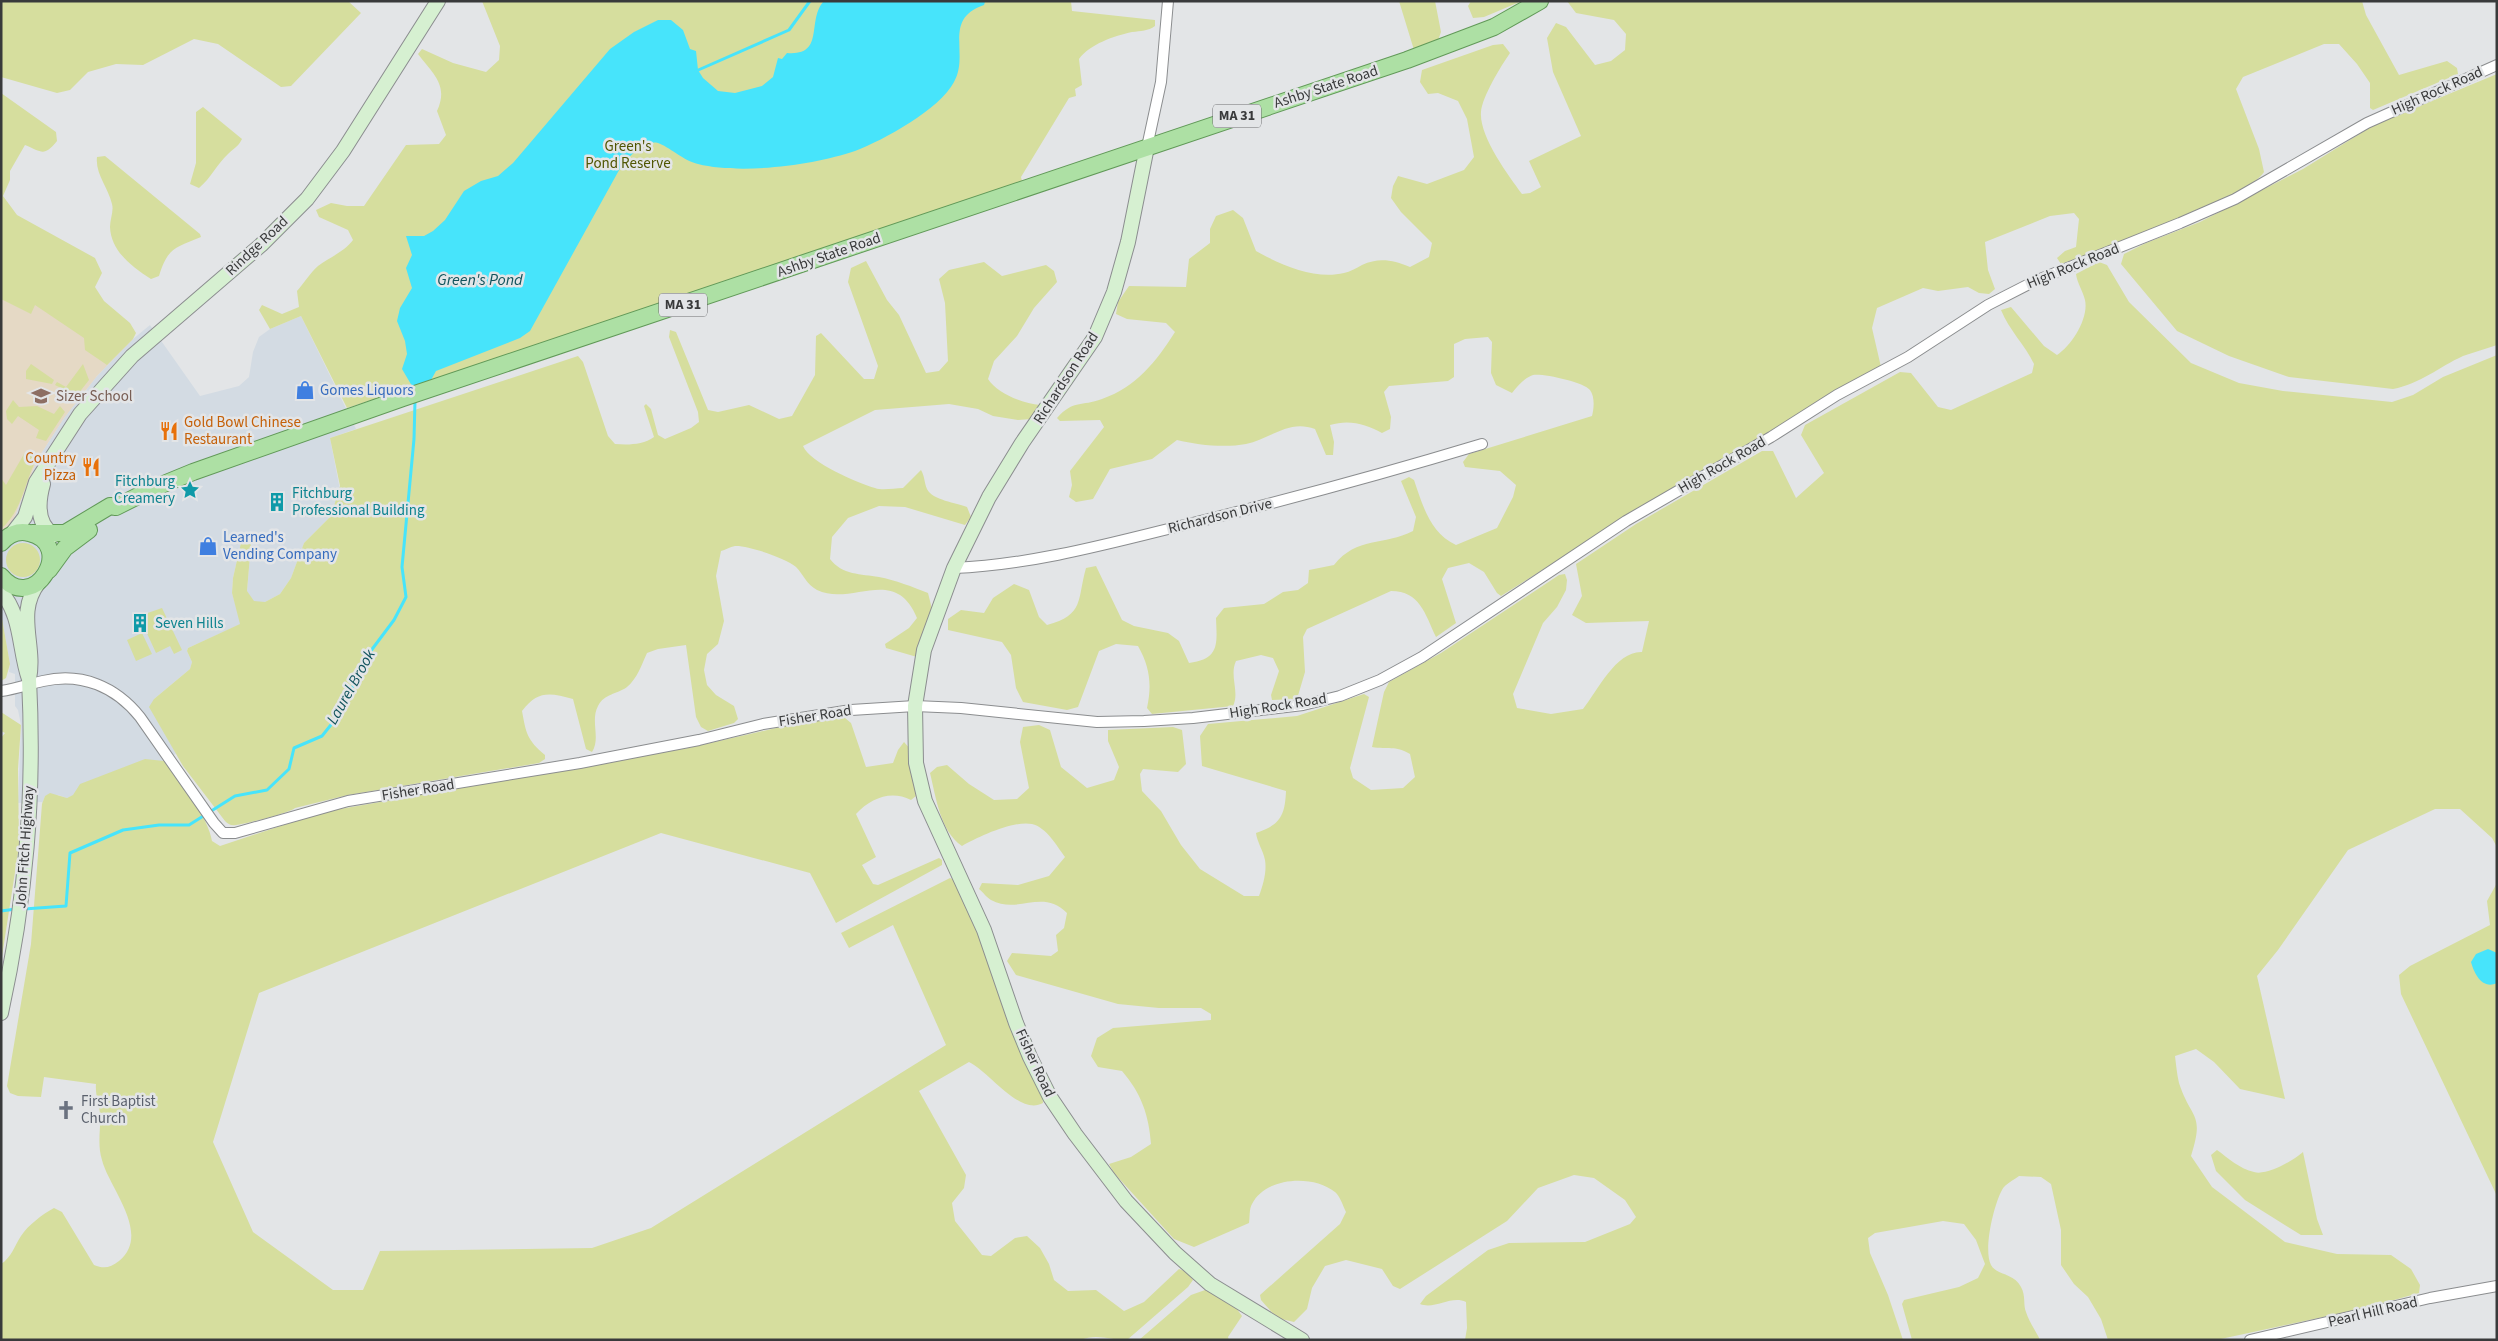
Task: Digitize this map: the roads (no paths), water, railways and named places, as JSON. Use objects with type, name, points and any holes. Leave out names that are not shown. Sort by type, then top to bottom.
[{"type":"main road","name":"Ashby State Road","points":[[43,532],[65,533],[110,506],[116,508],[154,488],[193,472],[403,398],[1448,45],[1494,27],[1540,1]]},
{"type":"main road","name":"Ashby State Road","points":[[44,576],[71,544],[115,514],[116,508]]},
{"type":"main road","name":"MA 31","points":[[6,539],[21,532],[43,532]]},
{"type":"main road","points":[[3,583],[29,587],[44,576],[50,559],[43,532]]},
{"type":"street","name":"Rindge Road","points":[[6,539],[25,517],[33,489],[70,427],[111,376],[262,245],[307,199],[343,151],[438,1]]},
{"type":"street","name":"Richardson Road","points":[[915,706],[924,650],[954,568],[994,488],[1095,337],[1114,292],[1128,242],[1146,147],[1161,82],[1168,1]]},
{"type":"street","name":"High Rock Road","points":[[915,706],[988,710],[1097,722],[1144,721],[1193,718],[1303,706],[1368,686],[1431,651],[1466,625],[1634,516],[1771,438],[1837,395],[1908,357],[1988,305],[2035,281],[2180,224],[2235,199],[2360,127],[2497,65]]},
{"type":"street","name":"Richardson Drive","points":[[954,568],[985,566],[1106,546],[1391,471],[1482,444]]},
{"type":"street","name":"Rindge Road","points":[[43,532],[40,501],[47,467]]},
{"type":"street","name":"John Fitch Highway","points":[[1,1014],[19,924],[27,866],[30,818],[29,682],[32,662],[27,610],[30,596],[44,576]]},
{"type":"street","name":"John Fitch Highway","points":[[3,583],[13,611],[29,682]]},
{"type":"street","name":"Fisher Road","points":[[29,682],[74,679],[89,681],[111,690],[131,705],[223,833],[235,833],[348,801],[580,763],[700,740],[763,724],[812,715],[860,709],[915,706],[916,763],[925,802],[984,930],[1016,1023],[1050,1097],[1075,1134],[1126,1201],[1175,1253],[1210,1284],[1302,1340]]},
{"type":"street","points":[[1,691],[29,682]]},
{"type":"street","name":"Pearl Hill Road","points":[[2250,1340],[2430,1298],[2497,1286]]},
{"type":"water","name":"Green's Pond","points":[[824,1],[985,2],[984,5],[971,11],[964,19],[960,28],[958,71],[954,82],[947,92],[924,113],[867,146],[838,156],[799,164],[735,169],[698,164],[687,160],[658,143],[643,146],[623,163],[530,331],[520,338],[436,371],[431,380],[412,386],[402,369],[407,354],[405,341],[397,321],[400,308],[412,288],[406,268],[412,255],[406,236],[424,236],[433,231],[445,220],[464,191],[481,181],[498,176],[513,163],[610,49],[634,32],[658,20],[671,20],[683,30],[690,49],[696,51],[698,70],[703,78],[718,91],[735,93],[762,86],[773,77],[778,58],[782,59],[787,53],[807,49],[811,43],[819,9]]},
{"type":"water","points":[[2488,949],[2497,953],[2497,983],[2492,985],[2480,979],[2474,971],[2471,962],[2476,954]]},
{"type":"waterway","points":[[696,71],[789,30],[810,1]]},
{"type":"waterway","name":"Laurel Brook","points":[[24,909],[66,906],[70,853],[123,830],[159,825],[189,825],[235,796],[267,790],[289,769],[294,748],[322,736],[338,716],[370,652],[394,620],[406,597],[402,567],[414,439],[415,401]]},
{"type":"waterway","name":"Laurel Brook","points":[[1,911],[16,909]]},
{"type":"place","name":"Gomes Liquors","points":[[305,390]]},
{"type":"place","name":"Sizer School","points":[[41,396]]},
{"type":"place","name":"Gold Bowl Chinese Restaurant","points":[[169,431]]},
{"type":"place","name":"Country Pizza","points":[[91,467]]},
{"type":"place","name":"Fitchburg Creamery","points":[[190,490]]},
{"type":"place","name":"Fitchburg Professional Building","points":[[277,502]]},
{"type":"place","name":"Learned's Vending Company","points":[[208,546]]},
{"type":"place","name":"Seven Hills","points":[[140,623]]},
{"type":"place","name":"First Baptist Church","points":[[66,1110]]},
{"type":"park label","name":"Green's Pond Reserve","points":[[628,154]]}]
